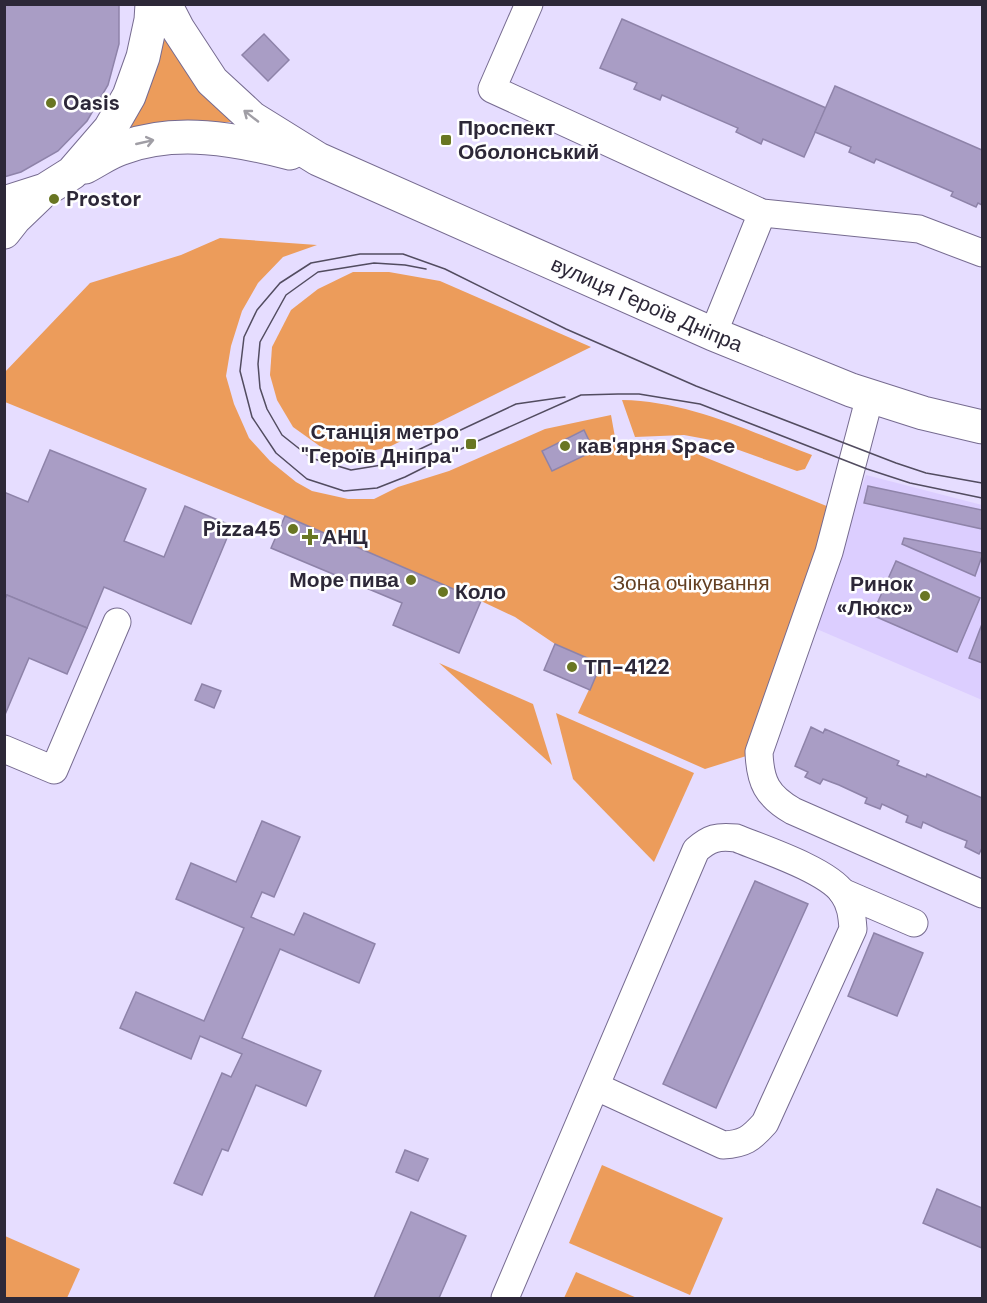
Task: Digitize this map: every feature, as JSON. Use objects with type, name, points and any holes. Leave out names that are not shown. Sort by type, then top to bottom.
[{"type":"main road","points":[[4,232],[15,218],[59,182],[110,129],[129,96],[145,48],[152,4]]},
{"type":"main road","name":"вулиця Героїв Дніпра","points":[[165,4],[178,30],[212,81],[252,118],[318,159],[713,334],[870,396],[955,422],[982,427]]},
{"type":"main road","name":"вулиця Героїв Дніпра","points":[[59,182],[121,148],[158,139],[196,137],[244,141],[318,159]]},
{"type":"main road","points":[[4,203],[59,182]]},
{"type":"lane","points":[[529,4],[492,89],[762,213],[919,229],[982,253]]},
{"type":"lane","points":[[713,334],[762,213]]},
{"type":"lane","points":[[870,396],[829,552],[759,752],[760,771],[766,787],[777,802],[792,811],[982,894]]},
{"type":"lane","points":[[4,749],[54,770],[117,622]]},
{"type":"lane","points":[[506,1299],[696,850],[706,841],[720,836],[736,838],[826,877],[842,892],[851,908],[853,929],[765,1123],[753,1137],[738,1144],[723,1145],[597,1087]]},
{"type":"lane","points":[[842,892],[914,923]]},
{"type":"shaded area","points":[[866,475],[982,505],[982,700],[812,627]]},
{"type":"green space","points":[[166,32],[237,122],[179,123],[125,129]]},
{"type":"green space","name":"Зона очікування","points":[[220,238],[317,245],[283,257],[258,283],[242,311],[231,346],[226,376],[234,404],[249,438],[270,461],[296,482],[312,491],[348,499],[374,499],[398,487],[449,471],[545,429],[611,415],[618,454],[655,450],[692,452],[839,511],[759,752],[705,769],[578,713],[601,664],[555,644],[515,617],[285,516],[5,402],[4,373],[90,283],[181,255]]},
{"type":"green space","points":[[353,272],[389,272],[440,281],[591,347],[389,447],[349,456],[321,447],[293,427],[277,400],[270,375],[272,347],[291,310],[318,289]]},
{"type":"green space","points":[[622,400],[647,402],[695,412],[812,455],[805,469],[797,471],[711,440],[684,435],[635,437]]},
{"type":"green space","points":[[439,663],[533,704],[552,765]]},
{"type":"green space","points":[[556,713],[694,773],[654,862],[573,779]]},
{"type":"green space","points":[[602,1165],[723,1218],[690,1295],[569,1243]]},
{"type":"green space","points":[[5,1236],[80,1269],[67,1298],[5,1298]]},
{"type":"green space","points":[[576,1272],[637,1298],[564,1298]]},
{"type":"building","name":"Oasis","points":[[4,4],[119,4],[119,44],[108,85],[87,121],[58,151],[21,172],[4,177]]},
{"type":"building","points":[[622,19],[826,108],[804,157],[763,139],[761,144],[736,132],[738,128],[662,95],[660,100],[634,89],[637,83],[600,68]]},
{"type":"building","points":[[264,34],[289,60],[268,81],[242,55]]},
{"type":"building","points":[[835,86],[982,150],[982,205],[978,203],[976,207],[951,196],[953,192],[876,159],[874,163],[849,152],[851,147],[815,132]]},
{"type":"building","points":[[584,430],[594,451],[552,471],[542,451]]},
{"type":"building","points":[[50,450],[146,489],[124,541],[164,557],[185,506],[232,526],[191,624],[104,587],[87,628],[4,594],[4,492],[28,502]]},
{"type":"building","points":[[868,486],[982,510],[982,529],[864,503]]},
{"type":"building","points":[[285,516],[481,601],[459,653],[393,625],[402,603],[271,548]]},
{"type":"building","points":[[904,538],[982,553],[975,576],[902,544]]},
{"type":"building","points":[[896,561],[980,598],[957,652],[872,615]]},
{"type":"building","points":[[7,595],[87,628],[67,674],[29,658],[4,717],[4,601]]},
{"type":"building","points":[[982,624],[982,663],[969,658]]},
{"type":"building","name":"ТП-4122","points":[[555,644],[601,664],[590,690],[544,670]]},
{"type":"building","points":[[202,684],[221,691],[214,708],[195,700]]},
{"type":"building","points":[[811,727],[823,733],[825,729],[899,761],[897,765],[926,777],[927,774],[982,798],[982,848],[979,854],[965,847],[967,841],[923,822],[921,828],[906,822],[908,816],[882,804],[880,809],[865,803],[867,798],[839,785],[823,779],[820,784],[805,777],[808,772],[795,766]]},
{"type":"building","points":[[262,821],[300,837],[274,897],[262,892],[251,917],[294,935],[304,913],[375,944],[359,983],[280,949],[242,1038],[321,1071],[306,1106],[256,1085],[228,1151],[222,1149],[202,1195],[174,1183],[222,1073],[231,1077],[242,1054],[200,1036],[191,1059],[120,1028],[136,992],[204,1021],[244,928],[176,899],[191,863],[236,882]]},
{"type":"building","points":[[755,881],[808,904],[716,1108],[663,1084]]},
{"type":"building","points":[[874,933],[923,953],[897,1016],[848,996]]},
{"type":"building","points":[[405,1150],[428,1159],[418,1181],[396,1172]]},
{"type":"building","points":[[937,1189],[982,1208],[982,1248],[923,1223]]},
{"type":"building","points":[[411,1212],[466,1236],[439,1298],[374,1298]]},
{"type":"tram line","points":[[982,483],[926,473],[896,463],[696,386],[566,329],[445,269],[403,254],[360,254],[311,263],[280,283],[257,310],[244,337],[240,371],[252,417],[276,453],[307,479],[344,491],[377,488],[405,477],[471,444],[581,395],[639,394],[700,404],[867,469],[910,483],[982,498]]},
{"type":"tram line","points":[[426,269],[374,263],[318,272],[286,295],[260,342],[258,364],[260,388],[267,409],[282,435],[311,458],[351,470],[388,464],[516,404],[565,397]]},
{"type":"place","name":"Oasis","points":[[51,103]]},
{"type":"place","name":"Проспект Оболонський","points":[[446,140]]},
{"type":"place","name":"Prostor","points":[[54,199]]},
{"type":"place","name":"Станція метро \"Героїв Дніпра\"","points":[[471,444]]},
{"type":"place","name":"кав'ярня Space","points":[[565,446]]},
{"type":"place","name":"Pizza45","points":[[293,529]]},
{"type":"place","name":"АНЦ","points":[[310,537]]},
{"type":"place","name":"Море пива","points":[[411,580]]},
{"type":"place","name":"Коло","points":[[443,592]]},
{"type":"place","name":"Ринок «Люкс»","points":[[925,596]]},
{"type":"place","name":"ТП-4122","points":[[572,667]]}]
